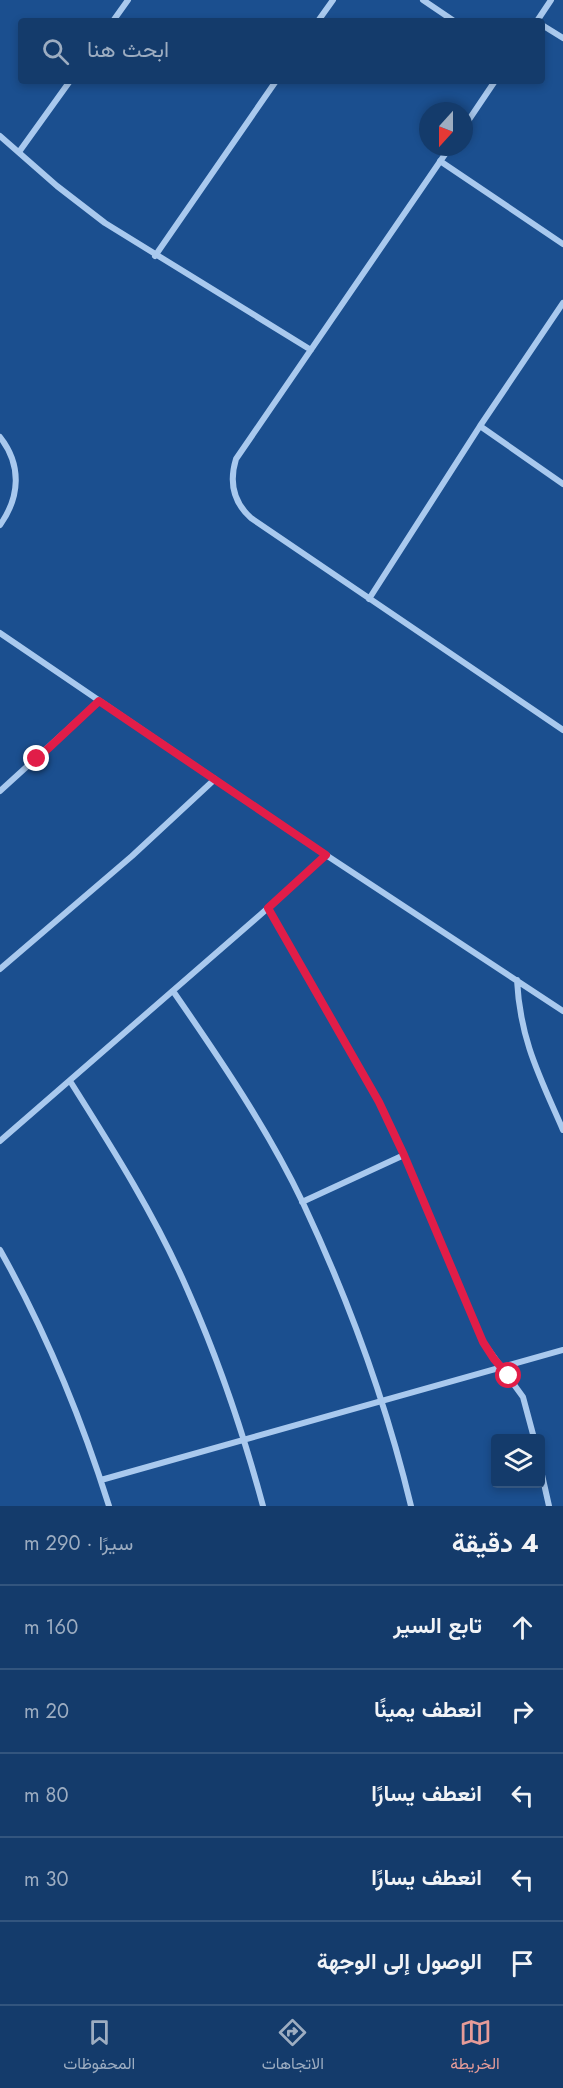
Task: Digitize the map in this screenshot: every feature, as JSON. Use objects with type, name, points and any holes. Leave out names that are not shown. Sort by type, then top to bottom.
[{"type":"street","points":[[115,18],[128,0]]},
{"type":"street","points":[[320,18],[333,0]]},
{"type":"street","points":[[423,0],[450,18]]},
{"type":"street","points":[[539,18],[551,0]]},
{"type":"street","points":[[545,27],[563,38]]},
{"type":"street","points":[[19,152],[68,84]]},
{"type":"street","points":[[155,256],[274,84]]},
{"type":"street","points":[[473,113],[493,84]]},
{"type":"street","points":[[0,136],[80,205],[155,256],[311,350]]},
{"type":"street","points":[[444,156],[236,459],[233,470],[234,492],[237,502],[251,518],[563,730]]},
{"type":"street","points":[[440,161],[563,244]]},
{"type":"street","points":[[369,598],[563,303]]},
{"type":"street","points":[[480,426],[563,484]]},
{"type":"street","points":[[0,437],[13,458],[17,476],[15,497],[0,525]]},
{"type":"street","points":[[0,633],[326,855],[563,1011]]},
{"type":"street","points":[[0,791],[99,701]]},
{"type":"street","points":[[0,969],[132,856],[215,779]]},
{"type":"street","points":[[0,1141],[326,855]]},
{"type":"street","points":[[268,908],[379,1102],[404,1155],[483,1342],[523,1397],[533,1434]]},
{"type":"street","points":[[517,980],[518,1004],[527,1047],[563,1130]]},
{"type":"street","points":[[173,991],[220,1059],[263,1130],[302,1202],[346,1300],[382,1400],[411,1506]]},
{"type":"street","points":[[70,1081],[153,1218],[188,1290],[218,1364],[244,1439],[263,1506]]},
{"type":"street","points":[[302,1202],[404,1155]]},
{"type":"street","points":[[0,1250],[47,1340],[71,1394],[110,1506]]},
{"type":"street","points":[[101,1480],[563,1350]]},
{"type":"street","points":[[545,1488],[549,1506]]},
{"type":"route","points":[[37,759],[99,701],[326,855],[268,908],[379,1102],[404,1155],[483,1342],[509,1376]]}]
